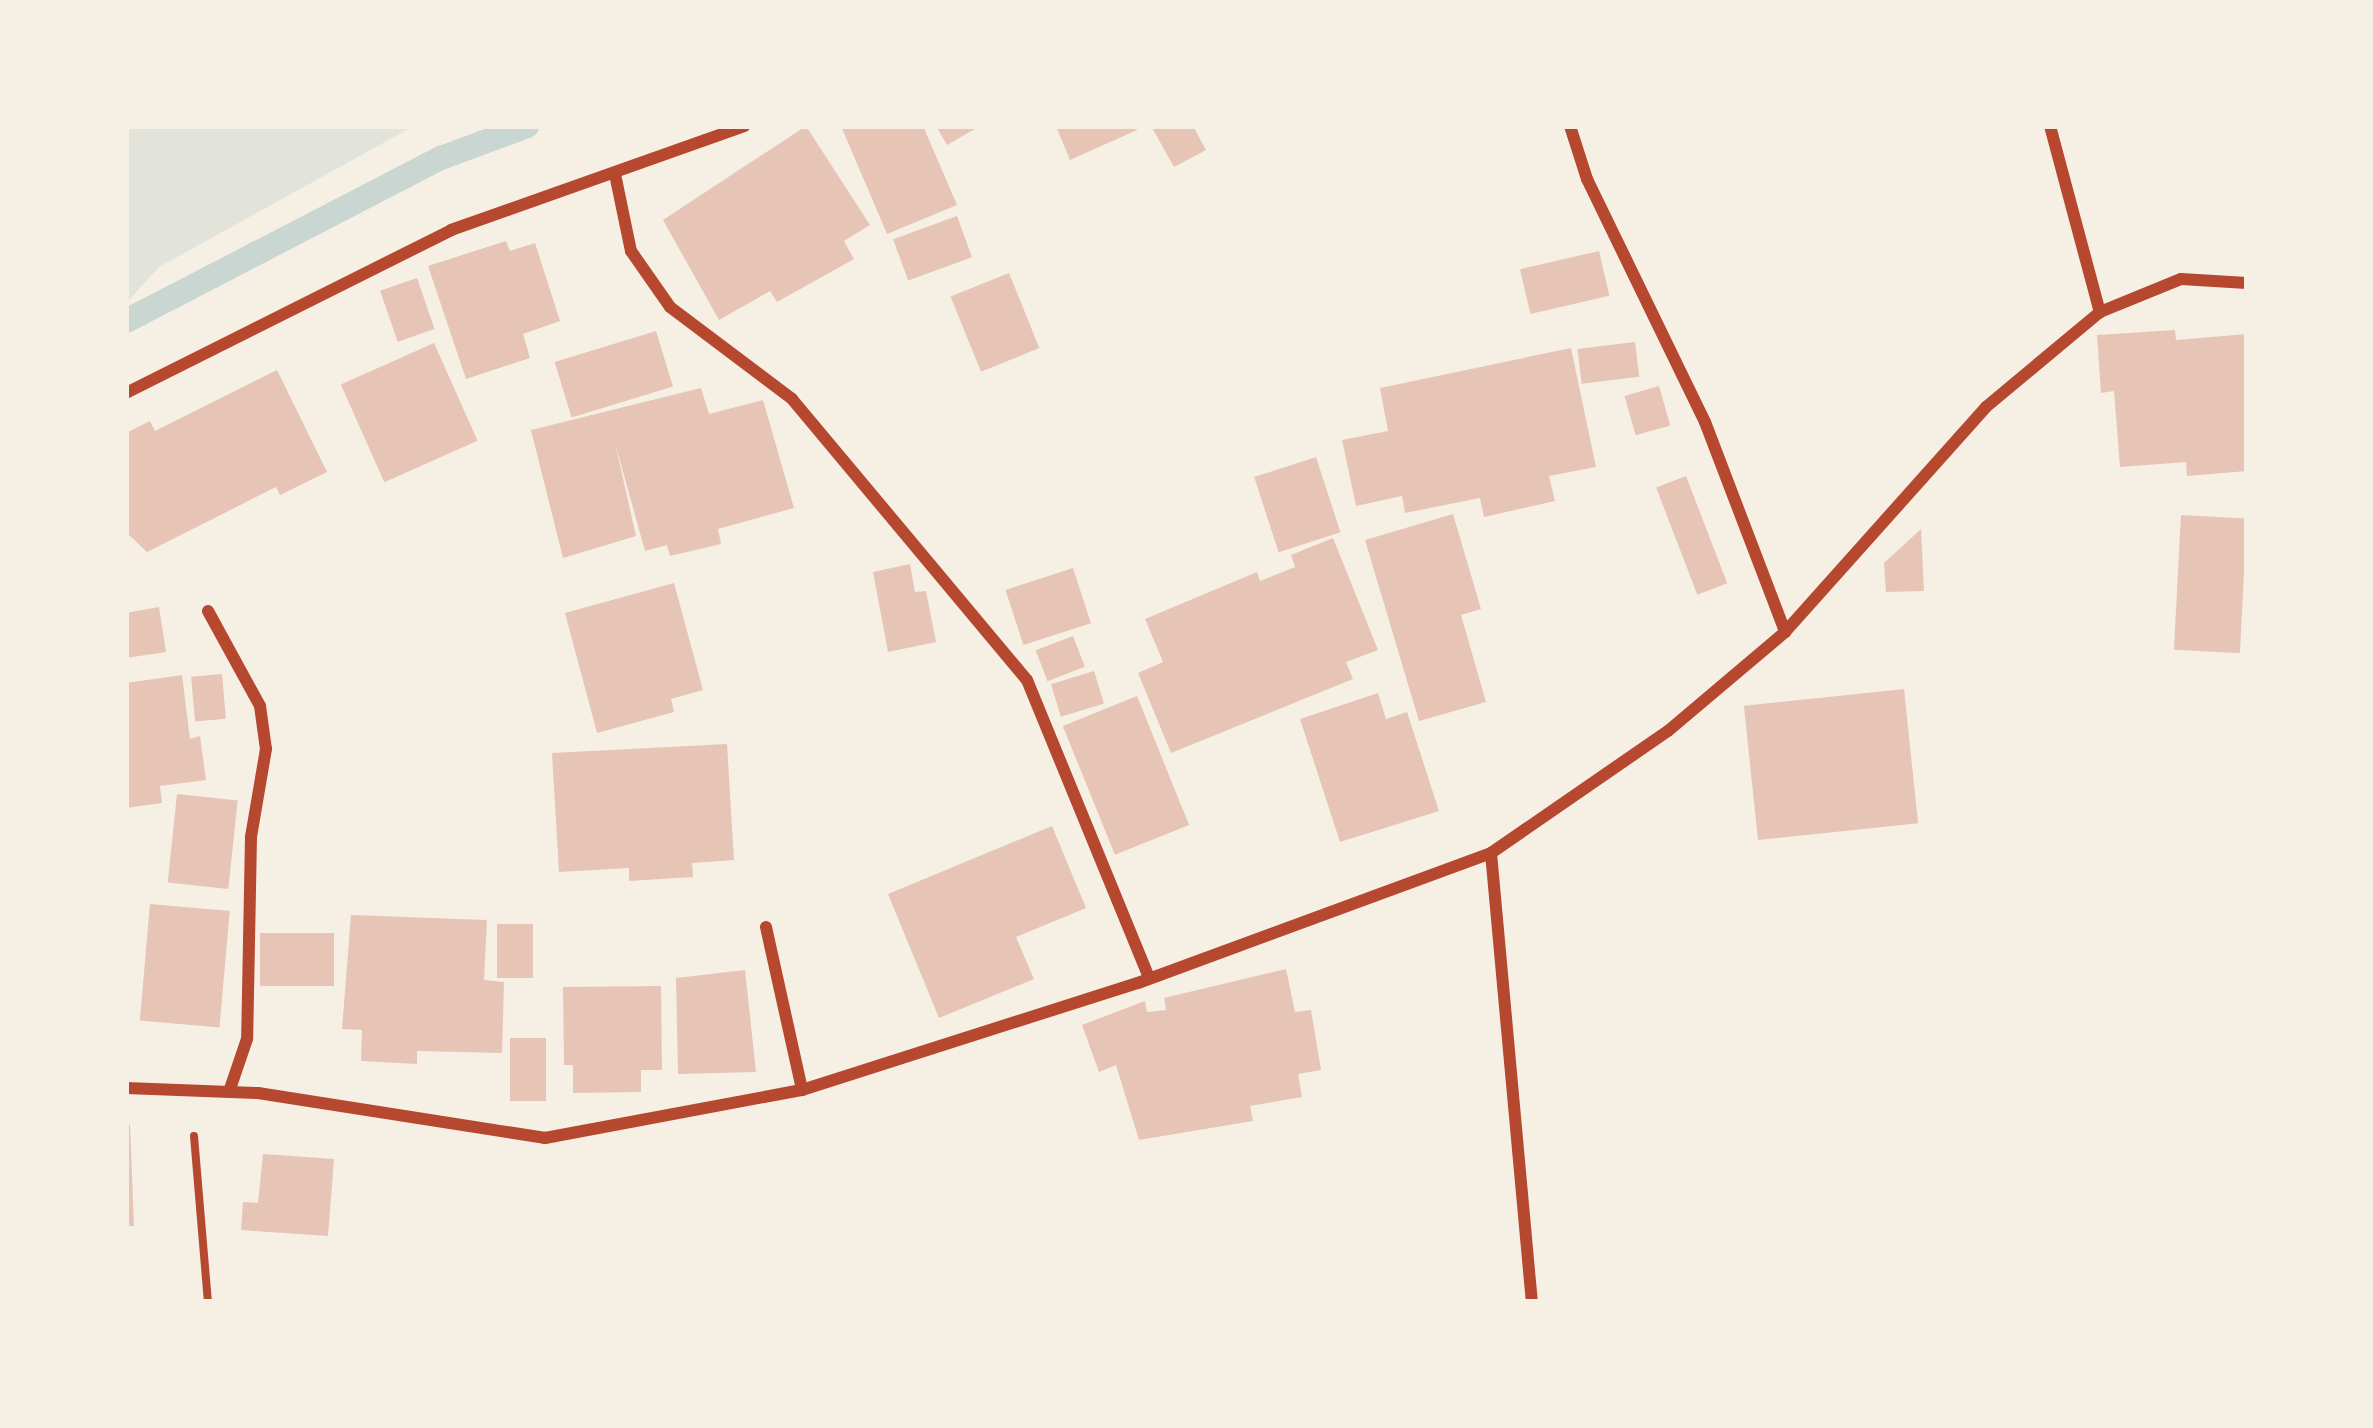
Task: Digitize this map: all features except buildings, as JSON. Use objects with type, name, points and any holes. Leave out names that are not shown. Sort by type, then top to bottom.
[{"type":"street","points":[[126,393],[451,230],[744,126]]},
{"type":"street","points":[[1570,126],[1588,179],[1705,422],[1785,632]]},
{"type":"street","points":[[2050,126],[2100,312]]},
{"type":"street","points":[[615,174],[631,251],[670,307],[792,399],[1028,680],[1149,978]]},
{"type":"street","points":[[126,1088],[229,1092],[545,1138],[802,1090],[1149,978],[1491,853],[1668,731],[1785,632],[1986,407],[2100,312],[2181,279],[2247,283]]},
{"type":"street","points":[[208,611],[260,706],[266,749],[251,837],[247,1039],[229,1092]]},
{"type":"street","points":[[1491,853],[1532,1302]]},
{"type":"street","points":[[766,927],[802,1090]]},
{"type":"path","points":[[190,1090],[208,1302]]},
{"type":"shaded area","points":[[126,126],[414,126],[159,267],[126,303]]},
{"type":"waterway","points":[[126,321],[441,158],[527,126]]}]
